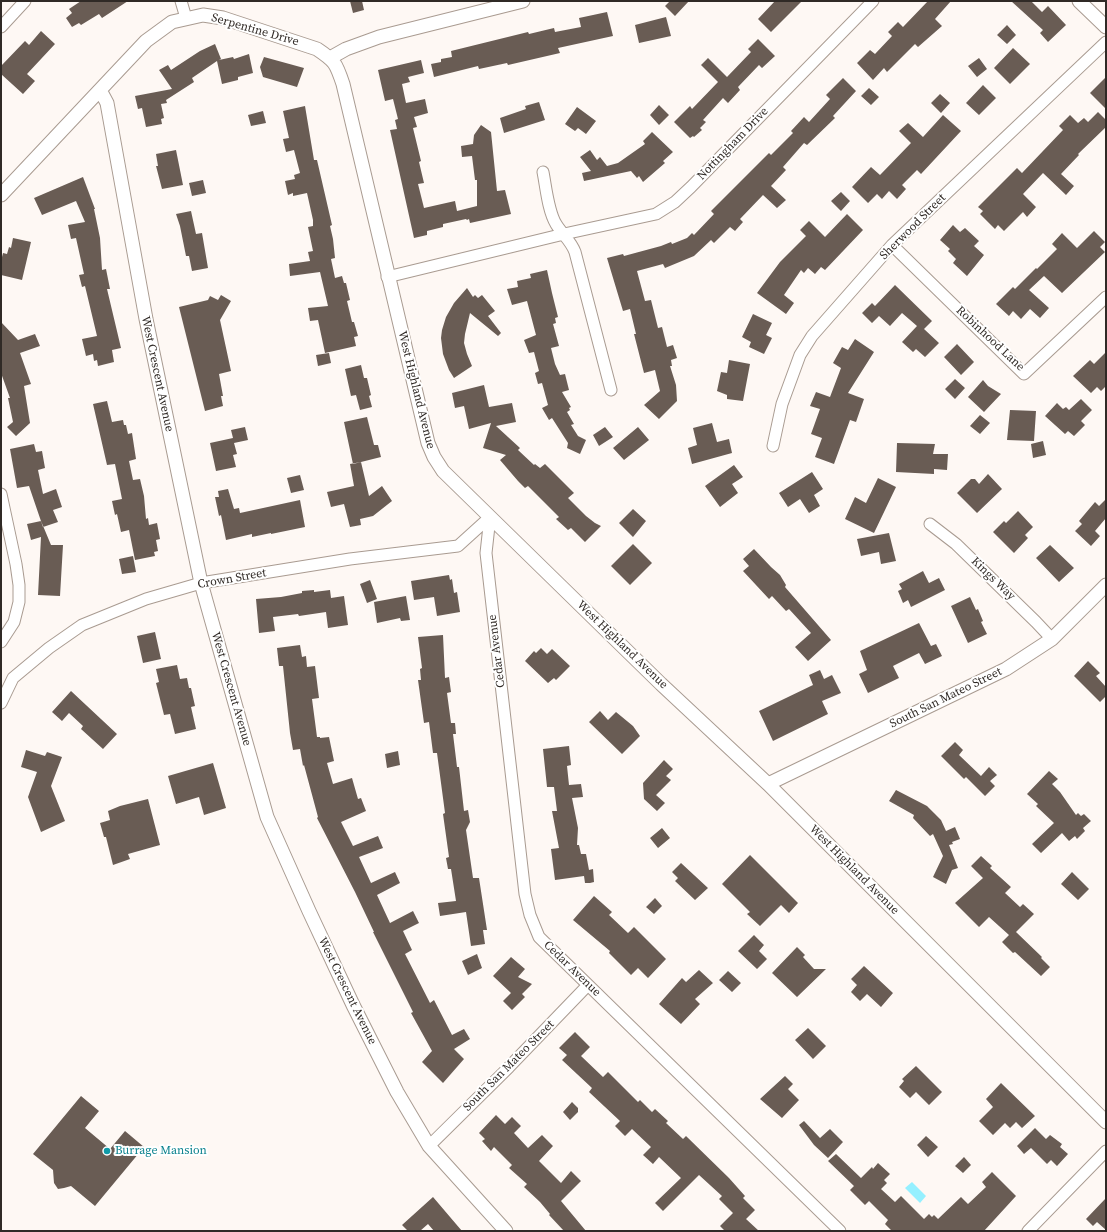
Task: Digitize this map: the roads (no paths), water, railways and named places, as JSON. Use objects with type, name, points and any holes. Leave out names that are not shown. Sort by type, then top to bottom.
[{"type":"street","points":[[1,27],[25,1]]},
{"type":"street","points":[[181,1],[186,18]]},
{"type":"street","points":[[330,58],[346,49],[379,37],[523,1]]},
{"type":"street","name":"Nottingham Drive","points":[[387,277],[564,234],[656,214],[675,202],[691,188],[873,1]]},
{"type":"street","points":[[1079,1],[1106,27]]},
{"type":"street","name":"Serpentine Drive","points":[[1,195],[146,41],[172,22],[203,15],[223,18],[317,49],[330,58]]},
{"type":"street","name":"Sherwood Street","points":[[773,446],[782,404],[800,355],[812,336],[892,245],[1106,42]]},
{"type":"street","name":"West Highland Avenue","points":[[330,58],[338,68],[343,84],[387,277],[428,443],[442,470],[661,684],[768,784],[1106,1122]]},
{"type":"street","name":"West Crescent Avenue","points":[[100,90],[107,103],[146,319],[201,583],[268,817],[309,911],[353,1005],[428,1146],[506,1231]]},
{"type":"street","points":[[543,172],[555,223],[571,243],[575,252],[611,390]]},
{"type":"street","name":"Robinhood Lane","points":[[892,245],[1024,374],[1106,297]]},
{"type":"street","points":[[1,494],[16,564],[19,585],[19,602],[14,622],[1,642]]},
{"type":"street","name":"Crown Street","points":[[1,703],[13,678],[49,648],[82,625],[146,599],[201,583],[350,559],[458,546],[490,517]]},
{"type":"street","name":"Cedar Avenue","points":[[490,517],[486,553],[525,894],[530,915],[538,936],[840,1231]]},
{"type":"street","name":"Kings Way","points":[[930,524],[956,544],[1052,639]]},
{"type":"street","name":"South San Mateo Street","points":[[768,784],[1006,669],[1038,650],[1052,639],[1106,585]]},
{"type":"street","name":"South San Mateo Street","points":[[428,1146],[588,985]]},
{"type":"street","points":[[1028,1231],[1106,1151]]},
{"type":"water","points":[[912,1182],[926,1196],[920,1203],[905,1188]]},
{"type":"place","name":"Burrage Mansion","points":[[107,1151]]}]
